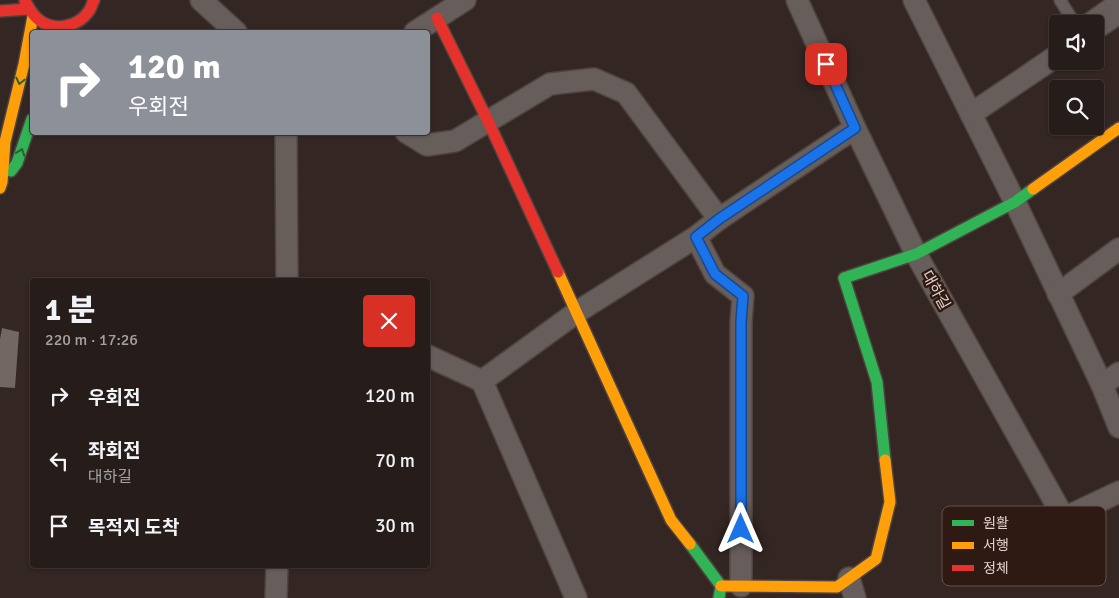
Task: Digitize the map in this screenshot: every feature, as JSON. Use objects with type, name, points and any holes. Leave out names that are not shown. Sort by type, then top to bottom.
[{"type":"street","points":[[201,0],[234,30]]},
{"type":"street","points":[[418,30],[465,0]]},
{"type":"street","name":"대하길","points":[[797,0],[855,128],[916,254],[1057,506]]},
{"type":"street","points":[[914,0],[1102,385],[1119,427]]},
{"type":"street","points":[[28,8],[42,23],[52,27],[72,28],[95,3]]},
{"type":"street","points":[[0,11],[28,8]]},
{"type":"street","points":[[1,185],[5,142],[24,64],[28,8]]},
{"type":"street","points":[[1104,23],[1119,13]]},
{"type":"street","points":[[437,18],[488,121],[671,520],[731,586],[852,588],[876,558],[890,502],[877,382],[844,278],[916,254],[1014,202],[1119,128]]},
{"type":"street","points":[[971,114],[1049,61]]},
{"type":"street","points":[[411,135],[427,145],[455,141],[550,84],[594,80],[626,93],[719,219]]},
{"type":"street","points":[[1,185],[18,162],[30,125]]},
{"type":"street","points":[[482,381],[577,312],[696,237],[719,219],[855,128]]},
{"type":"street","points":[[286,135],[287,278]]},
{"type":"street","points":[[0,166],[1,185]]},
{"type":"street","points":[[696,237],[715,274],[743,296],[731,586],[719,598]]},
{"type":"street","points":[[1058,294],[1119,250]]},
{"type":"street","points":[[430,357],[482,381],[576,598]]},
{"type":"street","points":[[1102,385],[1119,373]]},
{"type":"street","name":"대하길","points":[[1089,506],[1119,492]]},
{"type":"street","points":[[276,598],[277,568]]},
{"type":"lane","points":[[1060,0],[1069,15]]},
{"type":"lane","points":[[1094,15],[1115,0]]},
{"type":"building","points":[[2,328],[19,332],[15,388],[0,387],[0,339]]},
{"type":"traffic: fast","points":[[11,171],[17,163],[30,125]]},
{"type":"traffic: fast","points":[[885,460],[877,382],[844,278],[916,254],[1015,202],[1033,189]]},
{"type":"traffic: fast","points":[[690,544],[721,586],[719,598]]},
{"type":"traffic: slow","points":[[30,30],[33,16]]},
{"type":"traffic: slow","points":[[0,188],[5,142],[30,32]]},
{"type":"traffic: slow","points":[[1033,189],[1119,128]]},
{"type":"traffic: slow","points":[[558,272],[671,520],[690,544]]},
{"type":"traffic: slow","points":[[721,586],[837,587],[876,559],[890,502],[885,460]]},
{"type":"traffic: jam","points":[[25,1],[39,20],[45,24],[59,27],[79,21],[89,11],[94,0]]},
{"type":"traffic: jam","points":[[0,11],[28,9]]},
{"type":"traffic: jam","points":[[437,18],[488,121],[558,272]]},
{"type":"route","points":[[741,529],[741,322],[743,296],[715,274],[696,237],[719,219],[855,128],[826,64]]}]
